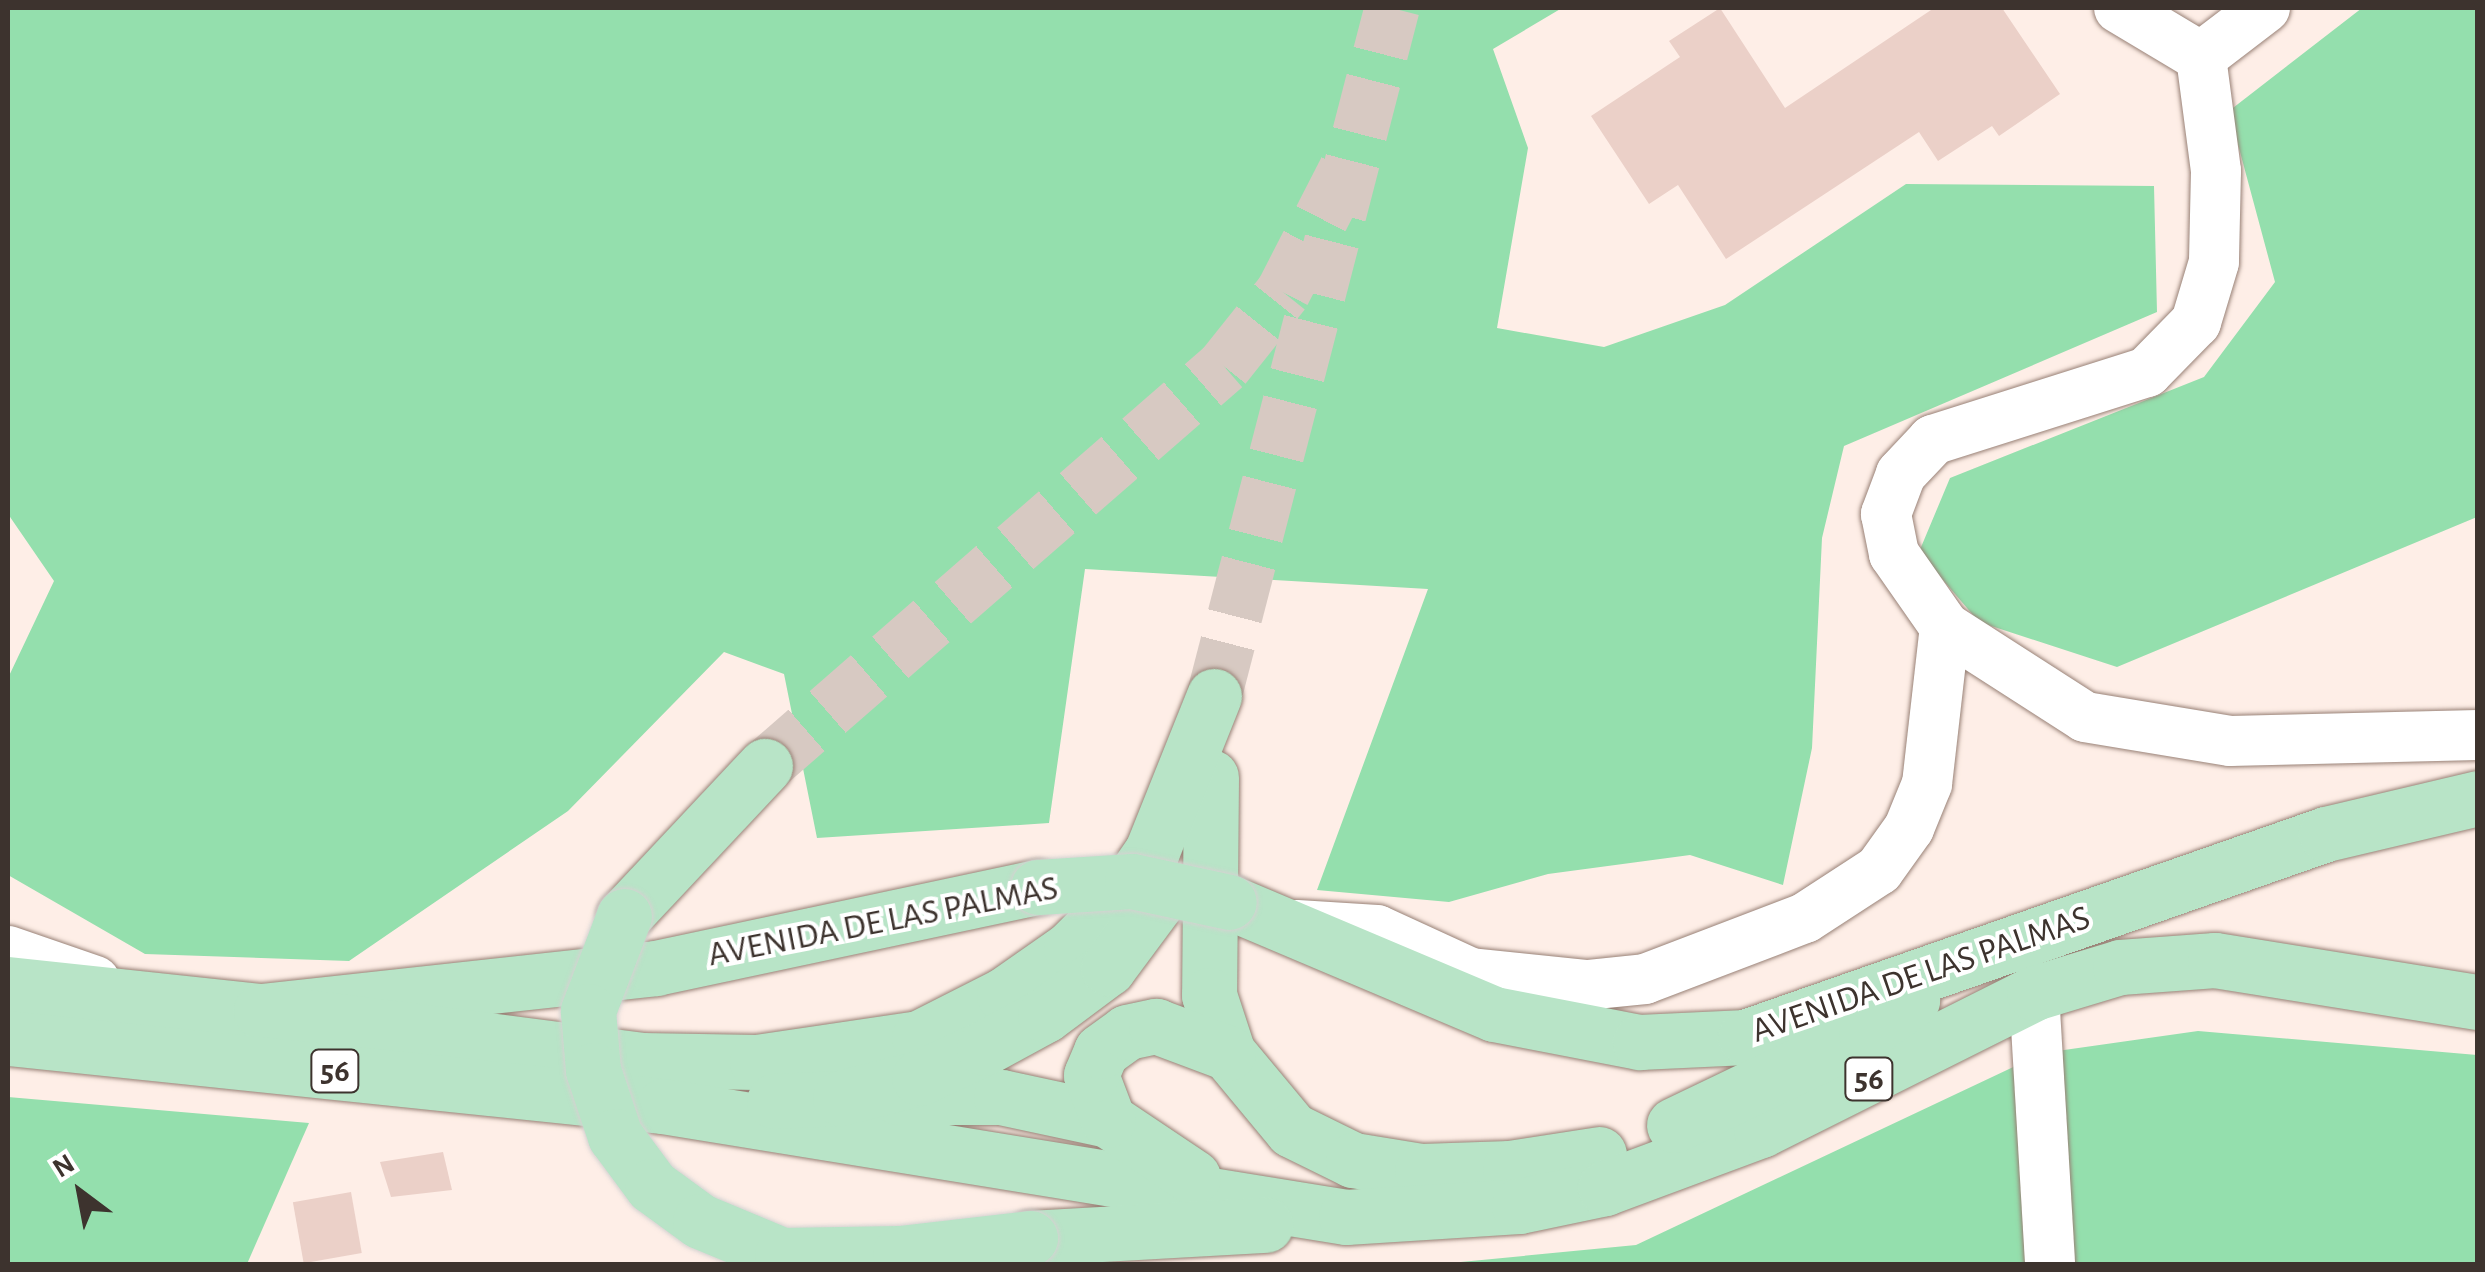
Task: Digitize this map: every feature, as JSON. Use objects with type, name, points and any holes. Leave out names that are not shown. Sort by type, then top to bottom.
[{"type":"main road","points":[[260,1012],[641,1060],[757,1062],[919,1038],[1004,996],[1072,948],[1116,902],[1152,851],[1214,696],[1204,952],[1209,995],[1228,1053],[1292,1130],[1353,1160],[1422,1171],[1510,1168],[1603,1154],[1726,1104],[1866,1033],[1967,960]]},
{"type":"main road","points":[[765,766],[624,916],[588,1011],[593,1070],[615,1136],[652,1186],[700,1221],[782,1254],[900,1253],[1030,1238],[1346,1217]]},
{"type":"main road","points":[[840,1098],[919,1078],[984,1048],[1045,1015],[1108,968],[1184,858],[1211,777]]},
{"type":"main road","name":"AVENIDA DE LAS PALMAS","points":[[8,984],[260,1012],[656,968],[1038,887],[1132,880],[1253,913],[1494,1014],[1640,1042],[1745,1037],[2326,834],[2478,798]]},
{"type":"main road","points":[[2326,834],[2478,830]]},
{"type":"main road","name":"AVENIDA DE LAS PALMAS","points":[[8,1038],[663,1106],[1122,1176],[1258,1206],[1346,1217],[1519,1206],[1605,1188],[1761,1130],[2034,993],[2120,967],[2215,960],[2478,1002]]},
{"type":"main road","points":[[1108,1120],[1091,1075],[1102,1050],[1126,1032],[1156,1026],[1228,1053]]},
{"type":"main road","points":[[663,1106],[840,1098],[1001,1097],[1108,1120],[1176,1169],[1258,1206]]},
{"type":"street","points":[[2119,8],[2201,57]]},
{"type":"street","points":[[2201,57],[2265,8]]},
{"type":"street","points":[[2201,57],[2216,189],[2214,262],[2196,322],[2146,372],[1932,440],[1901,474],[1886,514],[1894,554],[1945,627],[2085,717],[2230,741],[2478,735]]},
{"type":"street","points":[[1253,913],[1377,930],[1471,973],[1587,985],[1646,980],[1805,918],[1879,870],[1909,828],[1927,784],[1945,627]]},
{"type":"street","points":[[8,951],[142,997]]},
{"type":"street","points":[[2034,993],[2050,1264]]},
{"type":"green space","points":[[8,8],[1562,8],[1493,49],[1528,148],[1497,328],[1604,347],[1725,305],[1906,184],[2154,186],[2157,312],[1844,446],[1822,538],[1812,748],[1783,885],[1690,855],[1548,874],[1449,902],[1317,890],[1428,589],[1085,569],[1049,823],[817,838],[784,674],[724,652],[568,811],[349,961],[145,954],[8,875],[8,678],[54,581],[8,514]]},
{"type":"green space","points":[[2362,8],[2477,8],[2477,517],[2117,667],[1979,622],[1919,552],[1950,478],[2204,377],[2275,282],[2229,111]]},
{"type":"green space","points":[[2198,1031],[2477,1055],[2477,1264],[1440,1264],[1636,1245],[2043,1053]]},
{"type":"green space","points":[[8,1097],[309,1123],[247,1264],[8,1264]]},
{"type":"building","points":[[1720,8],[1785,108],[1934,8],[2002,8],[2060,94],[1999,136],[1992,126],[1938,161],[1919,132],[1726,259],[1678,185],[1649,204],[1591,116],[1680,57],[1669,41]]},
{"type":"building","points":[[443,1152],[452,1190],[391,1197],[380,1162]]},
{"type":"building","points":[[351,1192],[362,1253],[304,1263],[293,1202]]},
{"type":"tunnel","points":[[1214,696],[1392,8]]},
{"type":"tunnel","points":[[765,766],[1224,366],[1283,292],[1356,150]]}]
